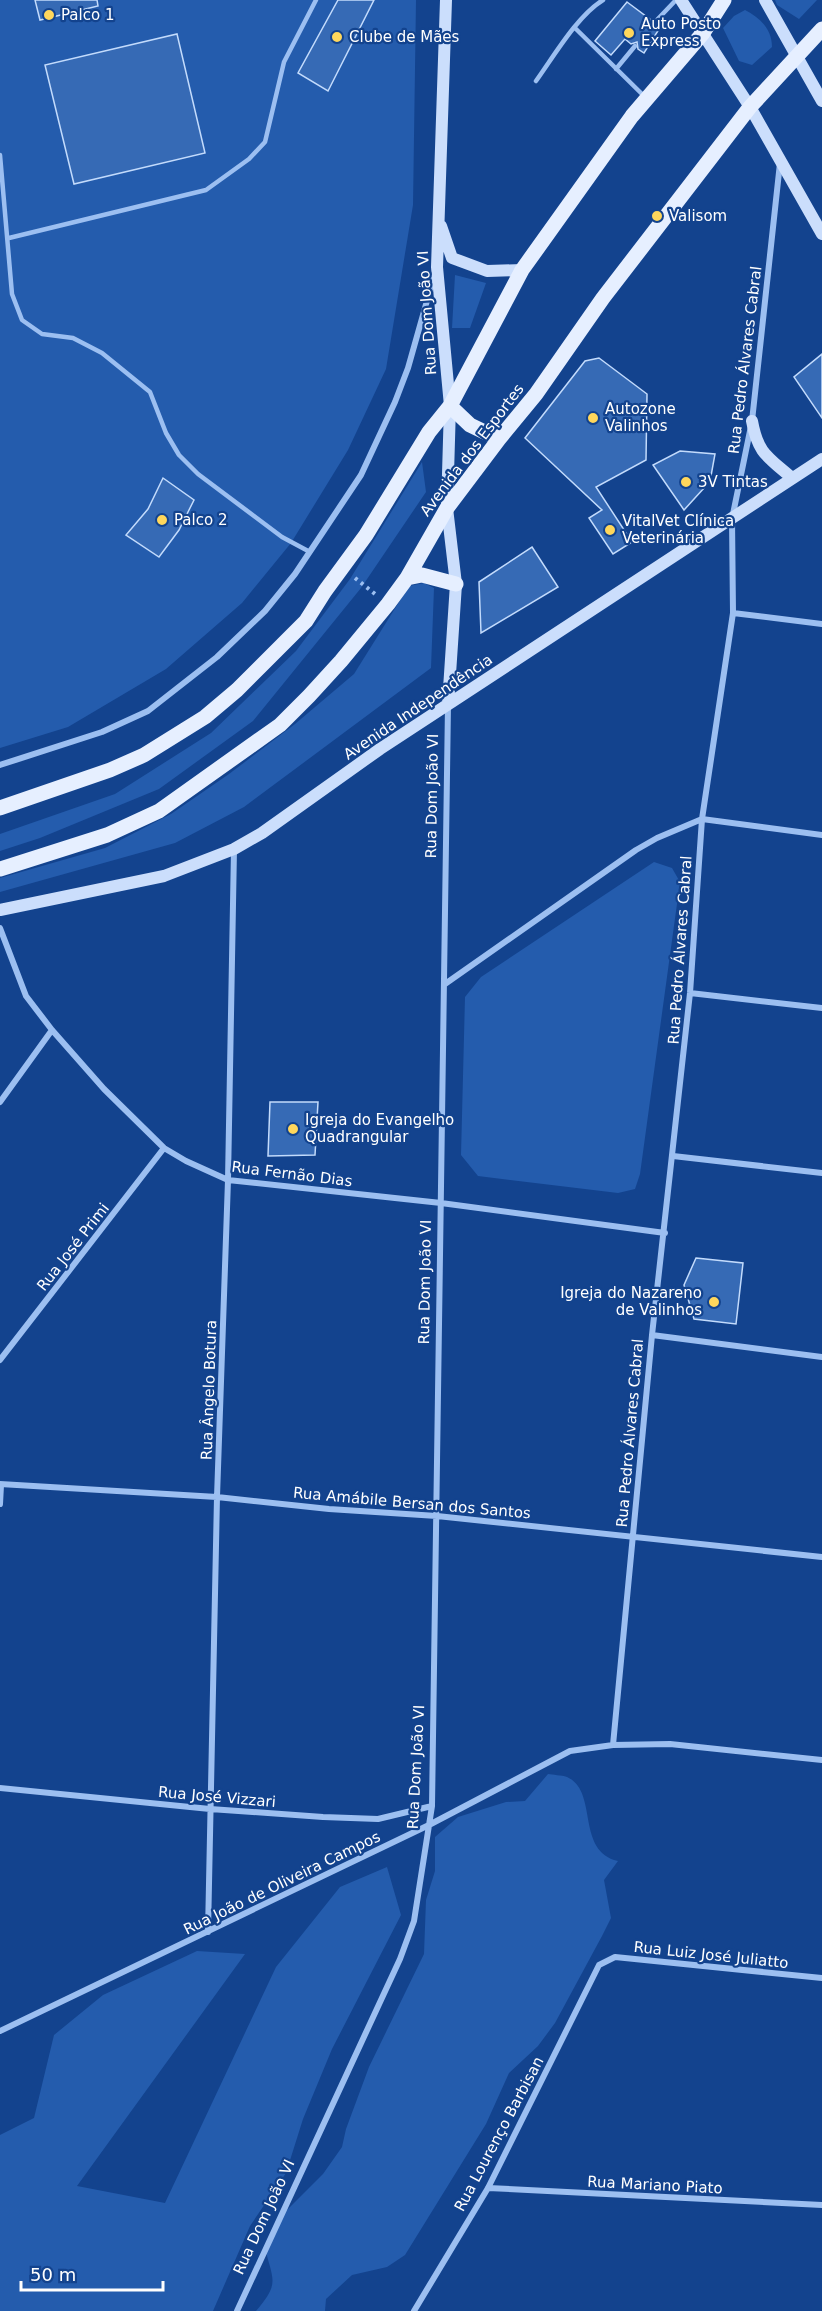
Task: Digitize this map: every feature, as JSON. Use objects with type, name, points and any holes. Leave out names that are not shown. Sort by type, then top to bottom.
[{"type":"main road","points":[[0,808],[110,770],[144,755],[205,717],[237,690],[306,621],[366,535],[429,432],[450,406],[522,270],[632,116],[703,33],[724,0]]},
{"type":"main road","name":"Avenida dos Esportes","points":[[0,869],[107,835],[159,811],[280,725],[342,662],[407,578],[447,508],[536,394],[603,298],[750,107],[822,28]]},
{"type":"main road","points":[[450,406],[470,425],[499,439]]},
{"type":"main road","points":[[407,578],[422,575],[456,584]]},
{"type":"street","name":"Rua Dom João VI","points":[[237,2311],[400,1959],[414,1921],[432,1806],[448,704],[456,584],[447,508],[450,406],[437,267],[446,0]]},
{"type":"street","points":[[679,0],[750,107],[822,234]]},
{"type":"street","points":[[765,0],[822,101]]},
{"type":"street","name":"Rua Pedro Álvares Cabral","points":[[613,1745],[652,1335],[690,993],[702,819],[733,613],[732,519],[752,421],[781,160]]},
{"type":"street","name":"Rua Dom João VI","points":[[437,216],[452,258],[487,271],[522,270]]},
{"type":"street","points":[[0,765],[102,732],[148,711],[217,657],[265,611],[310,552],[361,475],[383,431],[408,368],[437,267]]},
{"type":"street","points":[[752,421],[756,441],[761,451],[792,478]]},
{"type":"street","name":"Avenida Independência","points":[[0,910],[164,876],[234,849],[262,833],[380,749],[822,459]]},
{"type":"street","points":[[733,613],[822,624]]},
{"type":"street","points":[[445,984],[636,850],[657,838],[702,819],[822,835]]},
{"type":"street","name":"Rua Ângelo Botura","points":[[208,1932],[217,1497],[228,1180],[234,849]]},
{"type":"street","name":"Rua Fernão Dias","points":[[0,928],[26,996],[52,1030],[104,1089],[164,1148],[186,1161],[228,1180],[441,1203],[665,1233]]},
{"type":"street","points":[[690,993],[822,1008]]},
{"type":"street","points":[[0,1102],[52,1030]]},
{"type":"street","name":"Rua José Primi","points":[[0,1360],[164,1148]]},
{"type":"street","points":[[673,1156],[822,1173]]},
{"type":"street","points":[[652,1335],[822,1357]]},
{"type":"street","points":[[0,1504],[1,1485]]},
{"type":"street","name":"Rua Amábile Bersan dos Santos","points":[[1,1485],[217,1497],[329,1509],[438,1516],[822,1557]]},
{"type":"street","name":"Rua João de Oliveira Campos","points":[[0,2031],[429,1825],[570,1751],[613,1745],[670,1744],[822,1760]]},
{"type":"street","name":"Rua José Vizzari","points":[[0,1788],[210,1809],[378,1819],[432,1806]]},
{"type":"street","name":"Rua Luiz José Juliatto","points":[[599,1965],[615,1958],[822,1978]]},
{"type":"street","name":"Rua Lourenço Barbisan","points":[[414,2311],[488,2188],[599,1965]]},
{"type":"street","name":"Rua Mariano Piato","points":[[488,2188],[822,2205]]},
{"type":"lane","points":[[9,238],[206,190],[249,159],[265,141],[284,62],[316,0]]},
{"type":"lane","points":[[536,81],[592,7],[603,0]]},
{"type":"lane","points":[[655,22],[679,0]]},
{"type":"lane","points":[[575,28],[647,99]]},
{"type":"lane","points":[[616,69],[635,46]]},
{"type":"lane","points":[[0,155],[9,238],[12,294],[22,320],[42,334],[72,338],[102,353],[150,392],[166,433],[178,455],[198,474],[282,537],[310,552]]},
{"type":"shaded area","points":[[0,0],[416,0],[413,205],[386,369],[348,450],[291,543],[242,603],[166,669],[68,727],[0,748]]},
{"type":"shaded area","points":[[775,0],[817,0],[799,19],[777,5]]},
{"type":"shaded area","points":[[745,10],[756,17],[767,29],[772,47],[752,65],[739,61],[723,28],[734,16]]},
{"type":"shaded area","points":[[455,275],[486,283],[470,328],[452,328]]},
{"type":"shaded area","points":[[422,462],[426,492],[361,588],[253,721],[159,789],[40,838],[0,851],[0,834],[115,794],[211,733],[296,651],[350,579]]},
{"type":"shaded area","points":[[424,583],[434,588],[431,668],[244,807],[175,843],[0,892],[0,878],[105,848],[171,814],[229,774],[295,724],[354,674],[409,586]]},
{"type":"shaded area","points":[[654,862],[672,868],[680,882],[640,1174],[635,1189],[618,1193],[478,1176],[461,1155],[465,997],[481,977]]},
{"type":"shaded area","points":[[548,1774],[567,1777],[577,1784],[586,1807],[591,1834],[596,1846],[605,1855],[618,1861],[604,1880],[611,1918],[555,2023],[538,2046],[509,2073],[486,2124],[405,2255],[387,2267],[352,2275],[326,2299],[325,2311],[256,2311],[272,2287],[272,2275],[265,2248],[286,2211],[323,2174],[342,2147],[346,2129],[369,2067],[424,1954],[426,1900],[435,1871],[435,1837],[458,1817],[506,1802],[525,1801]]},
{"type":"shaded area","points":[[387,1867],[401,1915],[332,2049],[303,2119],[286,2173],[250,2226],[213,2311],[0,2311],[0,2135],[34,2118],[54,2035],[103,1995],[197,1951],[245,1954],[77,2186],[165,2203],[276,1967],[340,1887]]},
{"type":"building","name":"Palco 1","points":[[35,0],[97,0],[98,6],[40,20]]},
{"type":"building","name":"Clube de Mães","points":[[338,0],[374,0],[328,91],[298,73]]},
{"type":"building","name":"Auto Posto Express","points":[[627,2],[651,20],[652,26],[661,26],[644,53],[638,49],[637,42],[631,44],[625,39],[611,55],[595,41]]},
{"type":"building","points":[[177,34],[205,153],[74,184],[45,65]]},
{"type":"building","points":[[822,354],[822,418],[794,377]]},
{"type":"building","name":"Autozone Valinhos","points":[[599,358],[647,394],[646,460],[596,487],[632,542],[613,554],[589,518],[602,510],[525,438],[585,361]]},
{"type":"building","name":"3V Tintas","points":[[680,451],[715,454],[711,476],[704,488],[684,510],[653,465]]},
{"type":"building","name":"Palco 2","points":[[163,478],[194,500],[179,530],[159,557],[126,535],[148,509]]},
{"type":"building","points":[[532,547],[558,587],[481,633],[479,582]]},
{"type":"building","name":"Igreja do Evangelho Quadrangular","points":[[270,1102],[318,1102],[315,1155],[268,1156]]},
{"type":"building","name":"Igreja do Nazareno de Valinhos","points":[[696,1258],[743,1263],[736,1324],[694,1319],[684,1285]]},
{"type":"place","name":"Palco 1","points":[[49,15]]},
{"type":"place","name":"Auto Posto Express","points":[[629,33]]},
{"type":"place","name":"Clube de Mães","points":[[337,37]]},
{"type":"place","name":"Valisom","points":[[657,216]]},
{"type":"place","name":"Autozone Valinhos","points":[[593,418]]},
{"type":"place","name":"3V Tintas","points":[[686,482]]},
{"type":"place","name":"Palco 2","points":[[162,520]]},
{"type":"place","name":"VitalVet Clínica Veterinária","points":[[610,530]]},
{"type":"place","name":"Igreja do Evangelho Quadrangular","points":[[293,1129]]},
{"type":"place","name":"Igreja do Nazareno de Valinhos","points":[[714,1302]]}]
